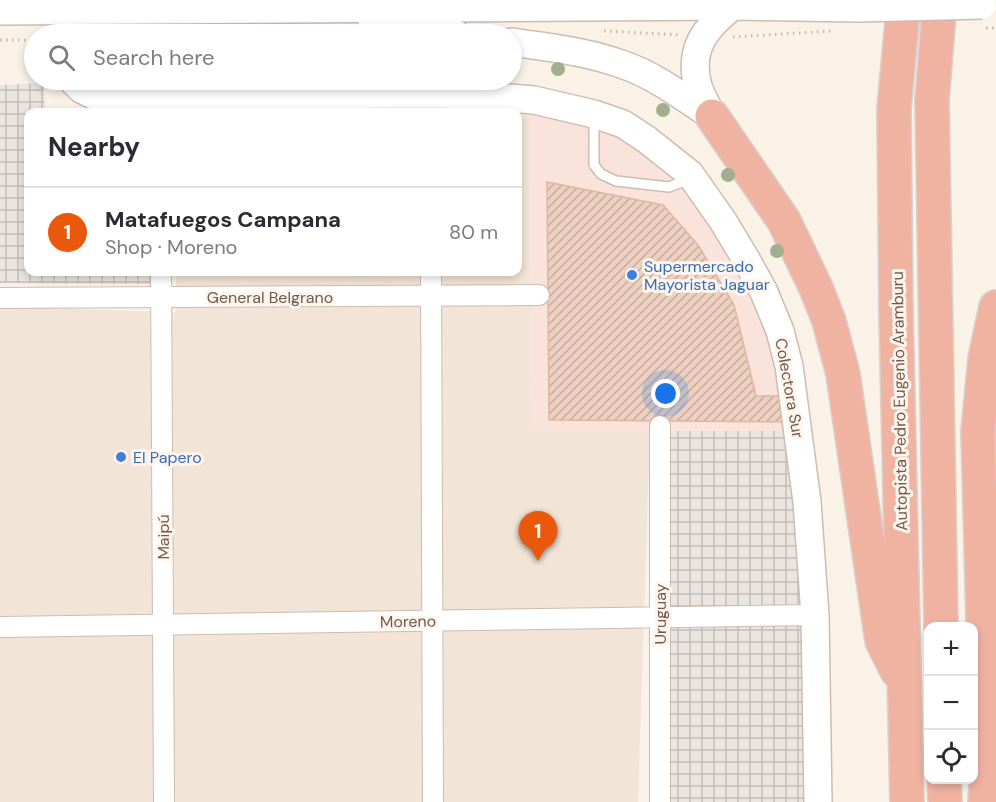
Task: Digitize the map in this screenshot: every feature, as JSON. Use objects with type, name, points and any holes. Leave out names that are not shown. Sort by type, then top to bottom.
[{"type":"highway","name":"Autopista Pedro Eugenio Aramburu","points":[[904,0],[894,110],[896,314],[907,802]]},
{"type":"highway","points":[[940,0],[932,100],[940,622]]},
{"type":"highway","points":[[712,116],[784,220],[829,321],[845,386],[882,641],[904,685]]},
{"type":"highway","points":[[986,787],[978,431],[984,358],[996,307]]},
{"type":"highway","points":[[944,784],[945,802]]},
{"type":"main road","points":[[278,10],[354,0]]},
{"type":"main road","points":[[712,116],[698,87],[697,49],[705,31],[729,3]]},
{"type":"main road","points":[[0,11],[66,15],[729,3],[986,12]]},
{"type":"main road","points":[[278,10],[382,24]]},
{"type":"main road","points":[[522,43],[560,47],[627,65],[662,83],[712,116]]},
{"type":"main road","name":"Colectora Sur","points":[[83,90],[93,95],[160,104],[430,103],[474,95],[534,100],[594,114],[623,124],[690,174],[723,221],[764,292],[780,331],[789,366],[807,502],[815,615],[818,802]]},
{"type":"street","name":"Maipú","points":[[161,276],[164,802]]},
{"type":"street","points":[[431,276],[433,802]]},
{"type":"street","name":"General Belgrano","points":[[0,298],[539,295]]},
{"type":"street","name":"Uruguay","points":[[660,426],[660,802]]},
{"type":"street","name":"Moreno","points":[[0,627],[815,615]]},
{"type":"street","points":[[986,787],[996,734]]},
{"type":"lane","points":[[594,114],[594,165],[601,174],[616,181],[669,187],[682,182],[690,174]]},
{"type":"path","points":[[986,12],[996,28]]},
{"type":"path","points":[[724,38],[838,31]]},
{"type":"path","points":[[0,40],[24,40]]},
{"type":"shaded area","points":[[24,84],[24,90],[44,90],[45,108],[24,108],[24,276],[150,276],[150,284],[0,283],[0,85]]},
{"type":"shaded area","points":[[522,114],[531,115],[532,429],[650,429],[638,802],[0,802],[0,307],[176,312],[176,276],[522,276]]},
{"type":"shaded area","name":"Supermercado Mayorista Jaguar","points":[[546,114],[620,137],[675,176],[707,215],[753,286],[781,365],[787,431],[532,430],[531,115]]},
{"type":"shaded area","points":[[670,431],[787,431],[800,595],[806,802],[671,802]]},
{"type":"building","name":"Supermercado Mayorista Jaguar","points":[[547,182],[663,205],[698,245],[734,305],[756,396],[784,396],[786,422],[549,420]]},
{"type":"place","name":"Supermercado Mayorista Jaguar","points":[[632,275]]},
{"type":"place","name":"El Papero","points":[[121,457]]},
{"type":"place","name":"Matafuegos Campana","points":[[538,561]]}]
